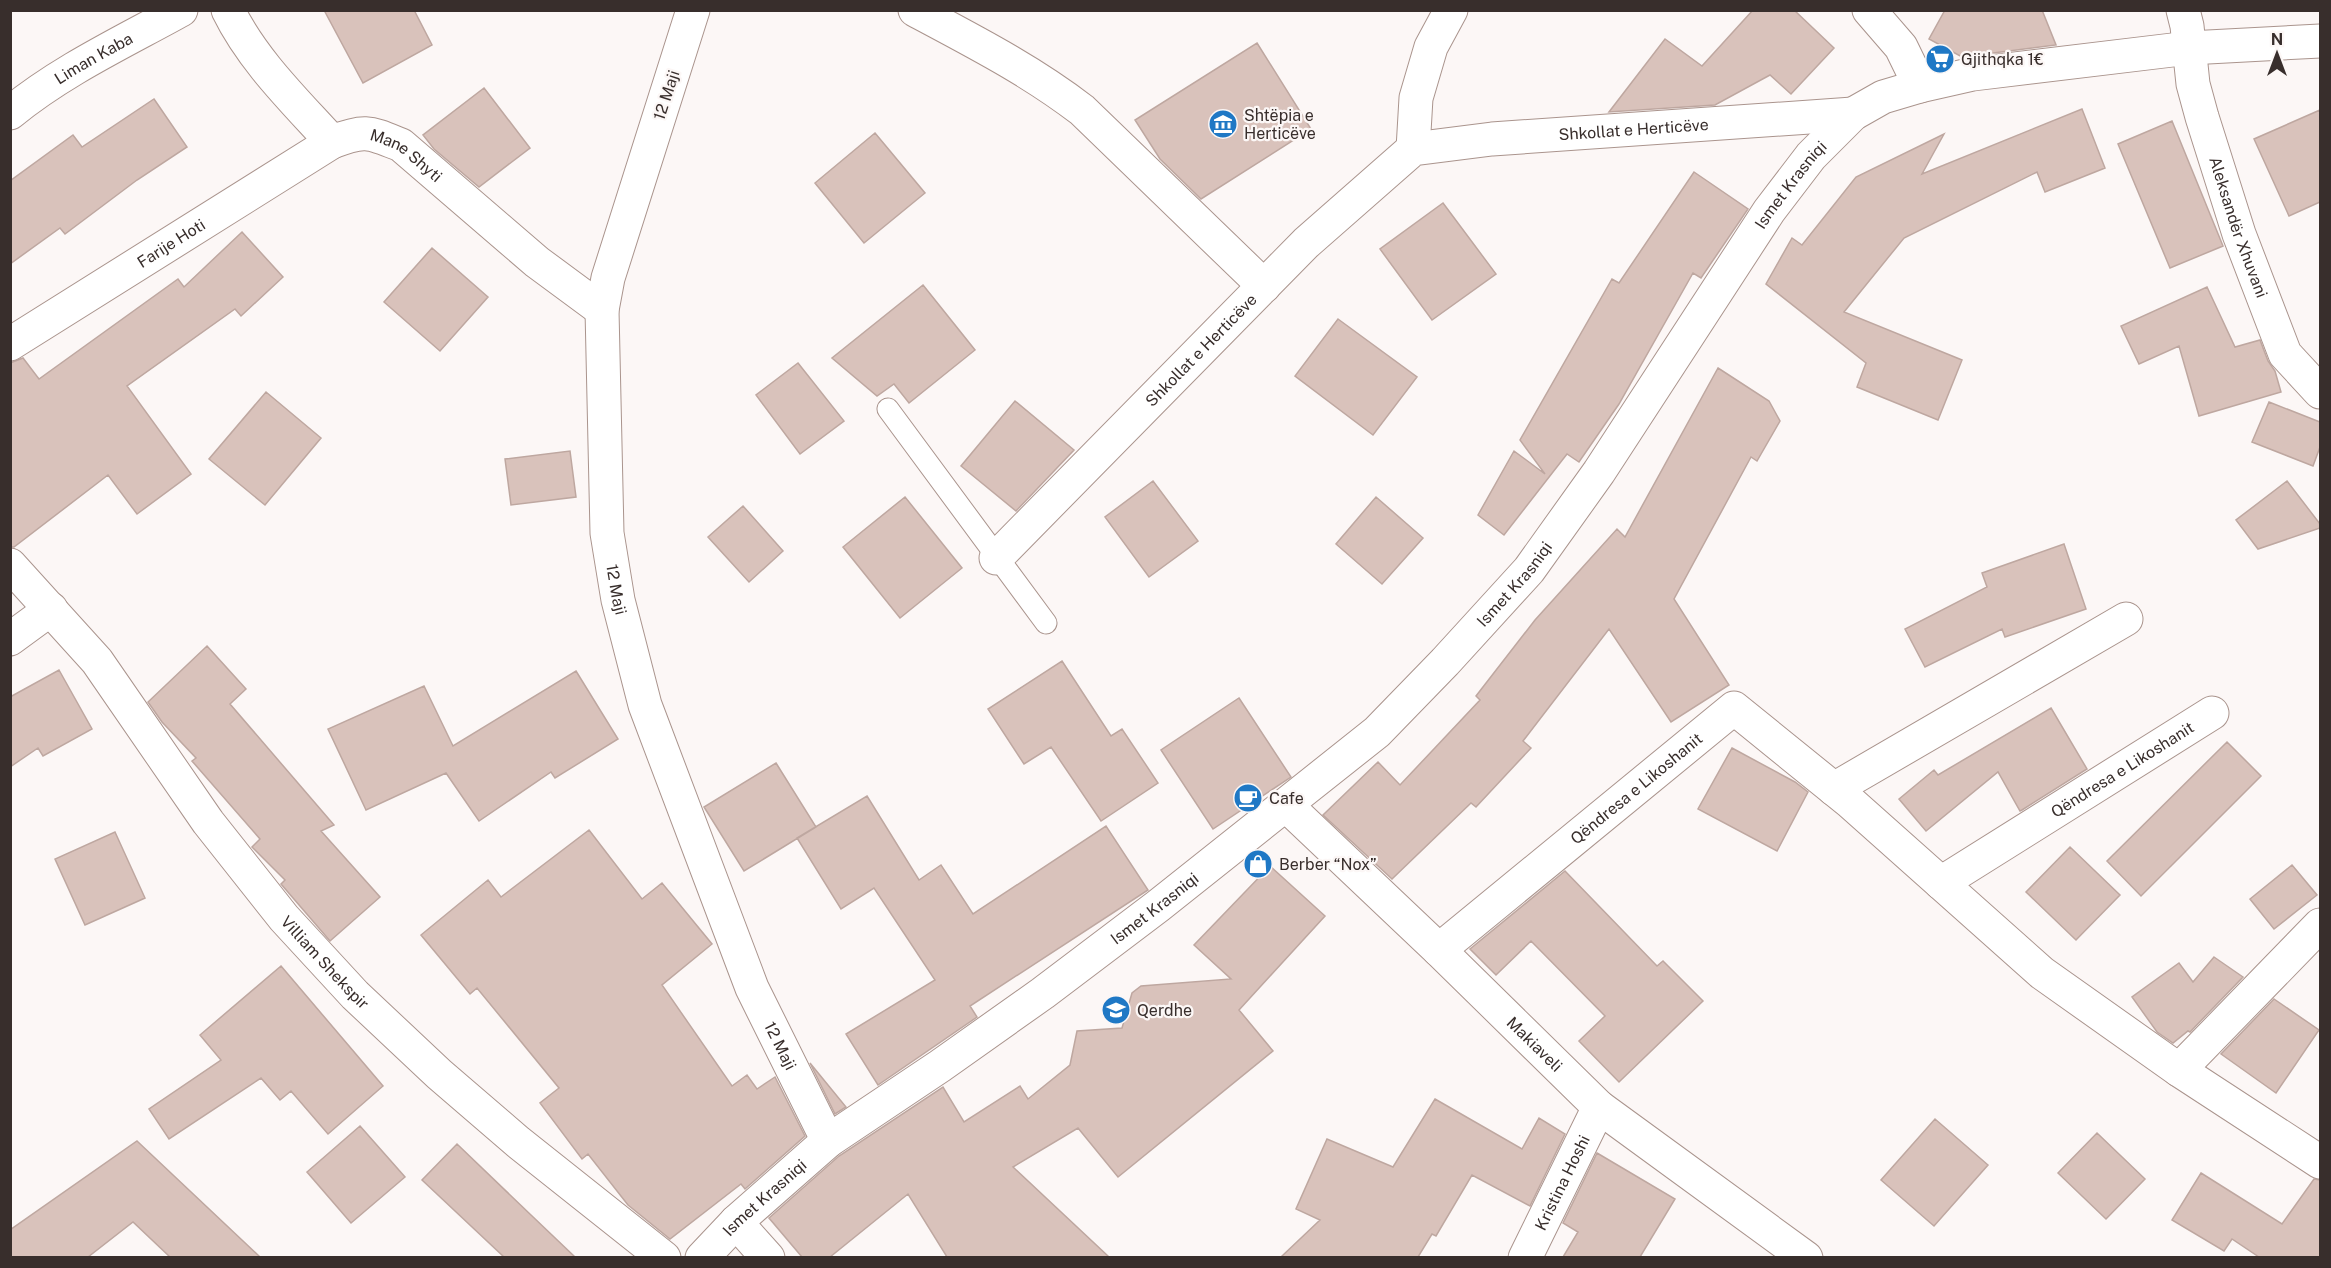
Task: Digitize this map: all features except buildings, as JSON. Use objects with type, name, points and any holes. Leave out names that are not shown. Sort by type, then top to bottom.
[{"type":"street","name":"Liman Kaba","points":[[10,113],[35,93],[103,52],[181,10]]},
{"type":"street","points":[[228,10],[238,30],[268,71],[332,142]]},
{"type":"street","name":"12 Maji","points":[[693,10],[608,278],[602,310],[607,533],[618,600],[645,705],[752,988],[828,1141]]},
{"type":"street","points":[[915,10],[1015,63],[1082,110],[1264,286]]},
{"type":"street","points":[[1413,148],[1416,98],[1431,47],[1451,10]]},
{"type":"street","points":[[1869,10],[1901,47],[1920,86]]},
{"type":"street","name":"Aleksandër Xhuvani","points":[[2183,10],[2193,84],[2239,234],[2284,354],[2320,392]]},
{"type":"street","name":"Ismet Krasniqi","points":[[702,1257],[736,1222],[828,1141],[1043,993],[1158,906],[1377,732],[1529,570],[1599,472],[1769,211],[1811,156],[1853,114],[1883,97],[1972,74],[2189,48],[2320,41]]},
{"type":"street","name":"Shkollat e Herticëve","points":[[996,558],[1306,243],[1413,148],[1492,139],[1853,114]]},
{"type":"street","name":"Mane Shyti","points":[[332,142],[357,132],[378,136],[401,145],[537,262],[602,310]]},
{"type":"street","name":"Farije Hoti","points":[[10,344],[332,142]]},
{"type":"street","name":"Villiam Shekspir","points":[[10,565],[97,661],[208,822],[284,918],[355,995],[439,1074],[518,1142],[664,1257]]},
{"type":"street","points":[[10,639],[51,609]]},
{"type":"street","points":[[1834,789],[2126,619]]},
{"type":"street","name":"Qëndresa e Likoshanit","points":[[1439,950],[1734,708],[1834,789],[2042,973],[2179,1070],[2320,1162]]},
{"type":"street","name":"Qëndresa e Likoshanit","points":[[1941,883],[2212,712]]},
{"type":"street","name":"Makiaveli","points":[[1286,805],[1439,950],[1599,1107],[1806,1257]]},
{"type":"street","points":[[2179,1070],[2320,925]]},
{"type":"street","name":"Kristina Hoshi","points":[[1525,1257],[1599,1107]]},
{"type":"street","points":[[736,1222],[768,1257]]},
{"type":"lane","points":[[888,409],[1046,623]]},
{"type":"place","name":"Gjithqka 1€","points":[[1940,59]]},
{"type":"place","name":"Shtëpia e Herticëve","points":[[1223,124]]},
{"type":"place","name":"Cafe","points":[[1248,798]]},
{"type":"place","name":"Berber “Nox”","points":[[1258,864]]},
{"type":"place","name":"Qerdhe","points":[[1116,1010]]}]
